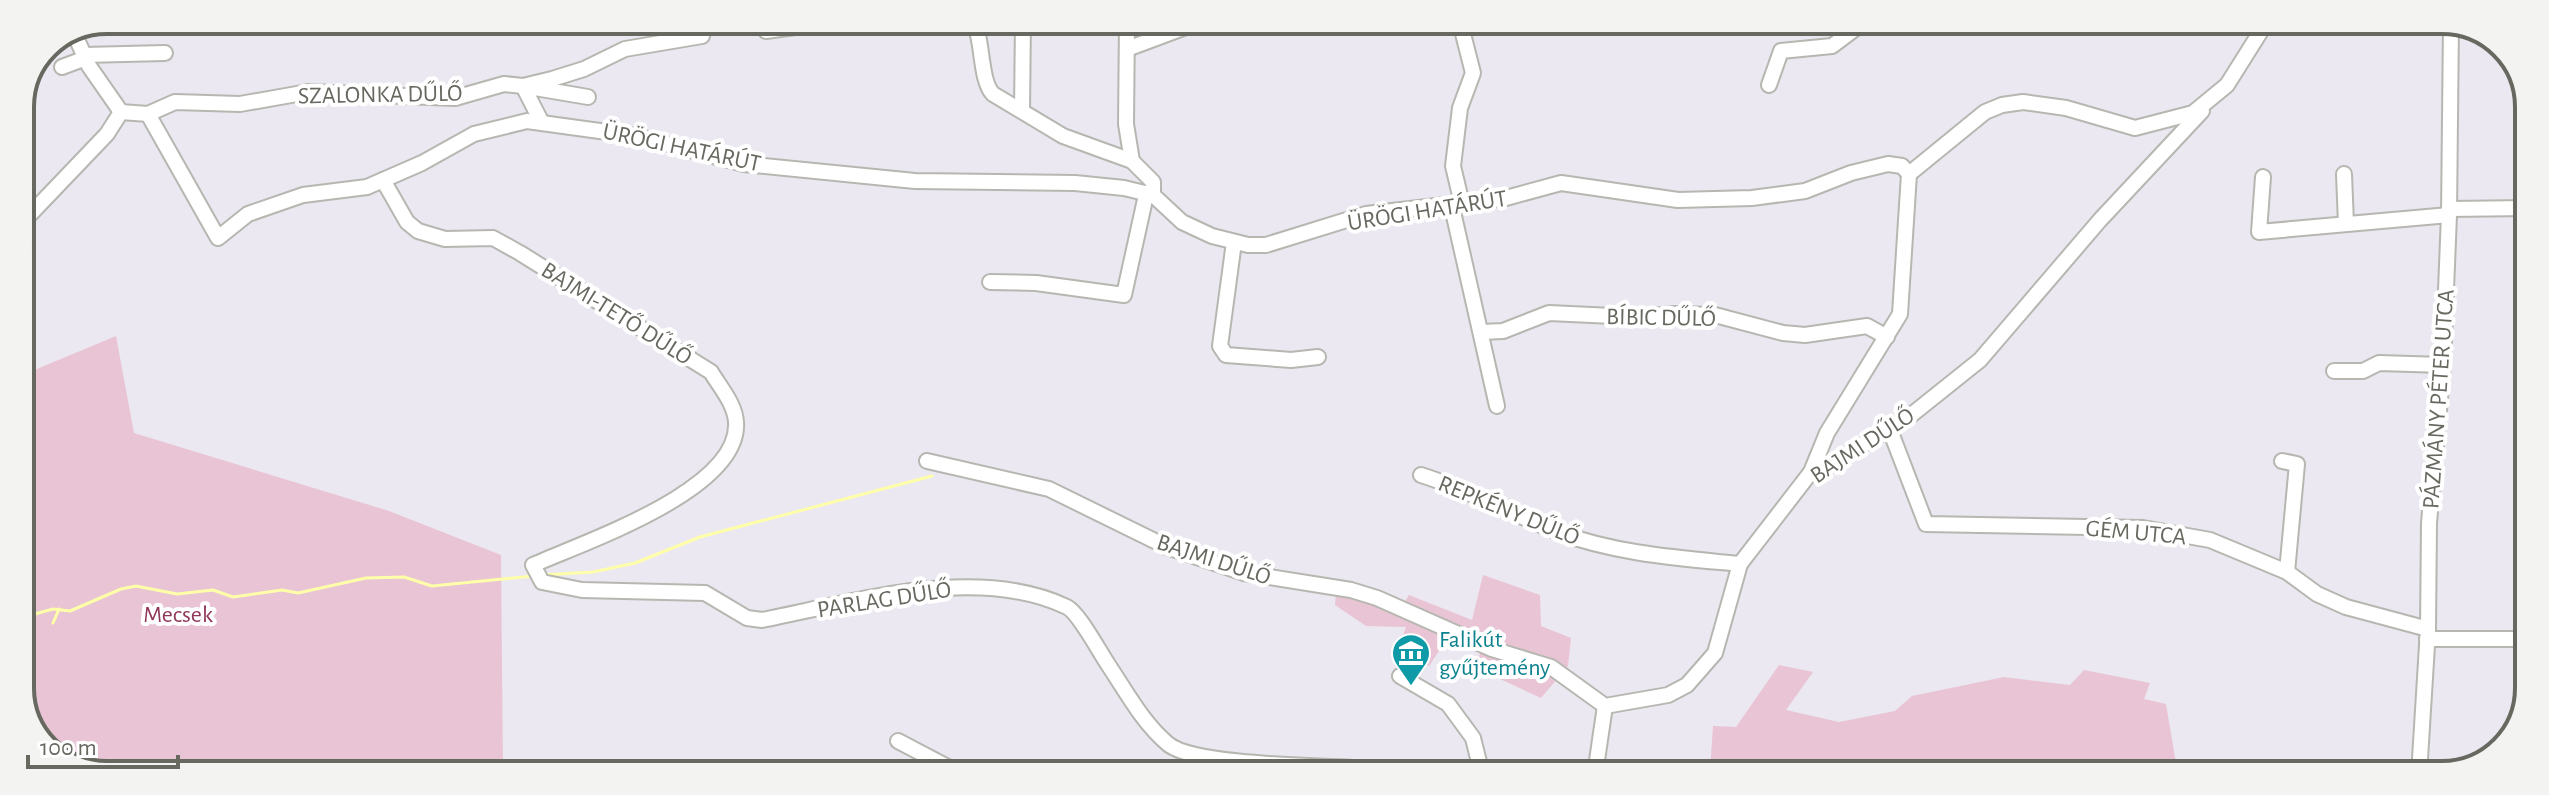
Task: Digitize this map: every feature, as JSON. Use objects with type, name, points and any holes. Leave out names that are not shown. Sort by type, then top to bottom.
[{"type":"street","points":[[980,34],[987,88],[1063,136],[1132,161],[1153,182],[1124,295],[1036,283],[990,282]]},
{"type":"street","points":[[1022,110],[1023,34]]},
{"type":"street","points":[[1127,34],[1126,124],[1132,161]]},
{"type":"street","points":[[1127,49],[1167,34]]},
{"type":"street","points":[[1463,34],[1473,73],[1460,108],[1453,166],[1458,205],[1454,216],[1497,406]]},
{"type":"street","points":[[1769,85],[1781,51],[1832,46],[1848,34]]},
{"type":"street","points":[[1811,472],[1827,433],[1900,314],[1909,174],[1985,112],[2002,105],[2023,102],[2066,108],[2135,128],[2193,113],[2214,99],[2227,85],[2259,34]]},
{"type":"street","name":"PÁZMÁNY PÉTER UTCA","points":[[2420,761],[2429,523],[2443,365],[2451,35]]},
{"type":"street","name":"SZALONKA DŰLŐ","points":[[148,114],[175,102],[251,103],[308,92],[455,98],[504,84],[523,86],[584,69],[625,49],[702,36]]},
{"type":"street","points":[[78,41],[121,112]]},
{"type":"street","points":[[62,67],[85,57],[165,53]]},
{"type":"street","points":[[523,86],[588,97]]},
{"type":"street","points":[[523,86],[542,123]]},
{"type":"street","name":"BAJMI DŰLŐ","points":[[927,461],[1049,489],[1167,547],[1244,573],[1351,590],[1377,598],[1492,649],[1551,667],[1605,706],[1668,695],[1687,685],[1715,653],[1740,564],[1811,472],[1822,470],[1890,430],[1980,360],[2100,220],[2214,99]]},
{"type":"street","points":[[121,112],[148,114]]},
{"type":"street","points":[[34,210],[107,134],[121,112]]},
{"type":"street","name":"ÜRÖGI HATÁRÚT","points":[[148,114],[218,238],[248,214],[271,205],[303,195],[367,187],[497,126],[542,123],[636,136],[744,164],[915,181],[1075,183],[1150,195],[1182,222],[1234,242],[1266,245],[1366,214],[1506,198],[1561,183],[1678,200],[1752,198],[1805,191],[1851,173],[1888,164],[1902,166],[1909,174]]},
{"type":"street","points":[[2344,174],[2346,224]]},
{"type":"street","points":[[2263,177],[2259,232],[2449,212],[2515,209]]},
{"type":"street","name":"BAJMI-TETŐ DŰLŐ","points":[[383,180],[407,222],[418,231],[445,239],[493,238],[711,372],[729,400],[736,421],[733,440],[724,460],[687,494],[533,565]]},
{"type":"street","points":[[1234,242],[1220,346],[1226,355],[1291,360],[1318,357]]},
{"type":"street","name":"BÍBIC DŰLŐ","points":[[1481,332],[1503,331],[1549,313],[1634,317],[1675,314],[1715,315],[1783,333],[1805,335],[1867,326],[1887,337]]},
{"type":"street","points":[[2334,371],[2363,371],[2379,363],[2443,365]]},
{"type":"street","name":"GÉM UTCA","points":[[1890,430],[1926,524],[2143,528],[2210,540],[2287,572],[2317,594],[2346,607],[2427,634],[2515,638]]},
{"type":"street","points":[[2282,461],[2297,464],[2287,572]]},
{"type":"street","name":"REPKÉNY DŰLŐ","points":[[1421,475],[1559,532],[1595,543],[1639,554],[1740,564]]},
{"type":"street","name":"PARLAG DŰLŐ","points":[[533,565],[542,582],[582,590],[705,593],[747,618],[762,620],[913,590],[977,585],[1070,608],[1148,723],[1170,747],[1210,758],[1253,761]]},
{"type":"street","points":[[1400,676],[1405,682],[1448,704],[1473,738],[1479,761]]},
{"type":"street","points":[[1597,761],[1605,706]]},
{"type":"street","points":[[898,741],[936,761]]},
{"type":"green space","name":"Mecsek","points":[[116,336],[134,433],[389,511],[501,555],[503,761],[107,761],[88,759],[66,749],[44,725],[34,693],[34,370]]},
{"type":"green space","points":[[1483,575],[1540,595],[1541,626],[1571,638],[1568,666],[1541,698],[1474,667],[1482,649],[1450,634],[1429,666],[1398,649],[1406,627],[1366,626],[1335,605],[1336,594],[1404,603],[1409,595],[1472,620]]},
{"type":"green space","points":[[1779,665],[1813,672],[1786,710],[1839,722],[1895,711],[1912,696],[2004,677],[2070,685],[2084,670],[2150,683],[2144,699],[2166,704],[2176,761],[1711,761],[1713,726],[1736,727]]},
{"type":"waterway","points":[[542,575],[593,572],[635,563],[700,537],[932,476]]},
{"type":"waterway","points":[[34,615],[53,609],[70,611],[121,589],[136,586],[177,594],[213,590],[233,597],[282,590],[298,593],[366,578],[404,577],[432,586],[534,576]]},
{"type":"waterway","points":[[53,623],[59,609]]},
{"type":"place","name":"Falikút gyűjtemény","points":[[1411,687]]}]
